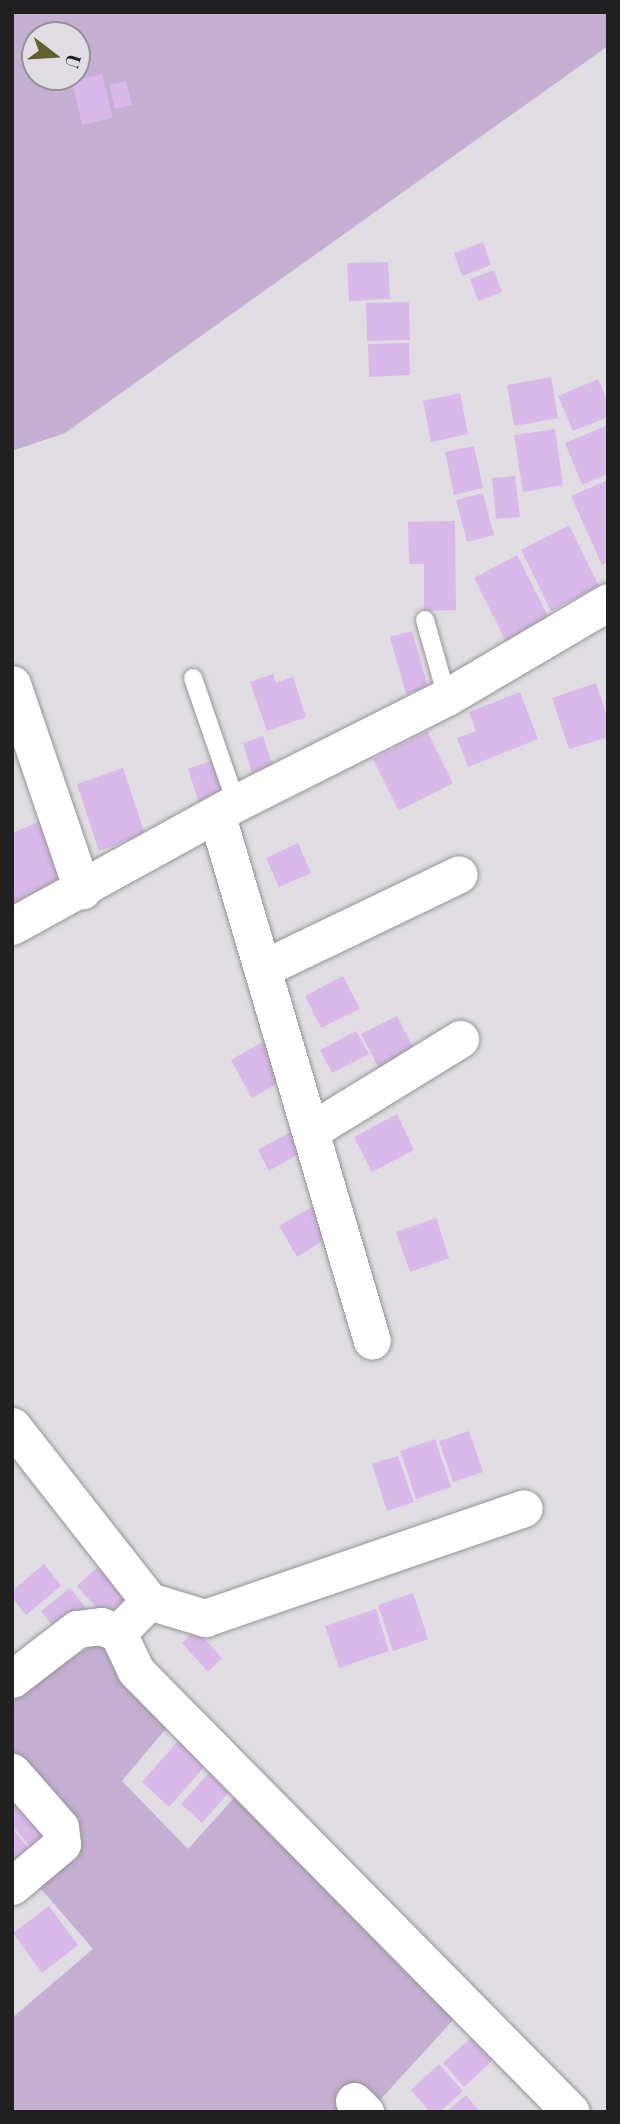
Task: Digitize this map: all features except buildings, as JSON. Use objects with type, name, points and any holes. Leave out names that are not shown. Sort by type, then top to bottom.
[{"type":"street","points":[[12,926],[226,810],[447,697],[606,608]]},
{"type":"street","points":[[12,684],[82,890]]},
{"type":"street","points":[[226,810],[264,968],[372,1341]]},
{"type":"street","points":[[264,968],[459,874]]},
{"type":"street","points":[[312,1130],[460,1040]]},
{"type":"street","points":[[12,1426],[149,1601],[205,1618],[524,1508]]},
{"type":"street","points":[[118,1633],[149,1601]]},
{"type":"street","points":[[12,1679],[77,1629],[101,1626],[118,1633],[136,1671],[186,1726],[571,2112]]},
{"type":"street","points":[[12,1772],[60,1827],[62,1844],[12,1886]]},
{"type":"lane","points":[[425,620],[447,697]]},
{"type":"lane","points":[[193,678],[226,810]]},
{"type":"shaded area","points":[[12,12],[608,12],[608,46],[65,433],[12,451]]},
{"type":"shaded area","points":[[100,1640],[168,1726],[122,1781],[188,1849],[240,1791],[466,2006],[369,2112],[12,2112],[12,2018],[93,1949],[30,1876],[79,1836],[12,1749],[12,1697]]}]
